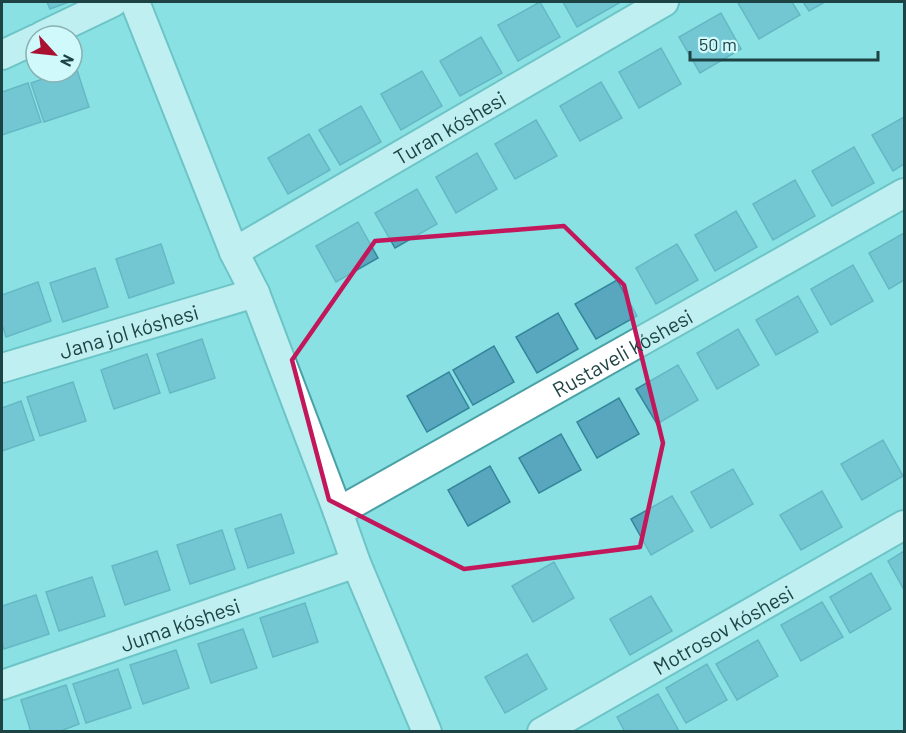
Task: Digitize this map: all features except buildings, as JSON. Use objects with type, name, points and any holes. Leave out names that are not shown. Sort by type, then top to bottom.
[{"type":"street","points":[[67,24],[113,2]]},
{"type":"street","points":[[135,2],[234,252],[255,293],[356,563],[427,732]]},
{"type":"street","name":"Turan kóshesi","points":[[234,252],[664,2]]},
{"type":"street","points":[[2,56],[24,45]]},
{"type":"street","name":"Rustaveli kóshesi","points":[[338,512],[904,193]]},
{"type":"street","name":"Jana jol kóshesi","points":[[2,368],[255,293]]},
{"type":"street","name":"Motrosov kóshesi","points":[[542,732],[904,525]]},
{"type":"street","name":"Juma kóshesi","points":[[2,685],[356,563]]},
{"type":"highlighted area","points":[[564,226],[624,285],[663,443],[640,547],[464,569],[329,500],[292,360],[375,241]]}]
